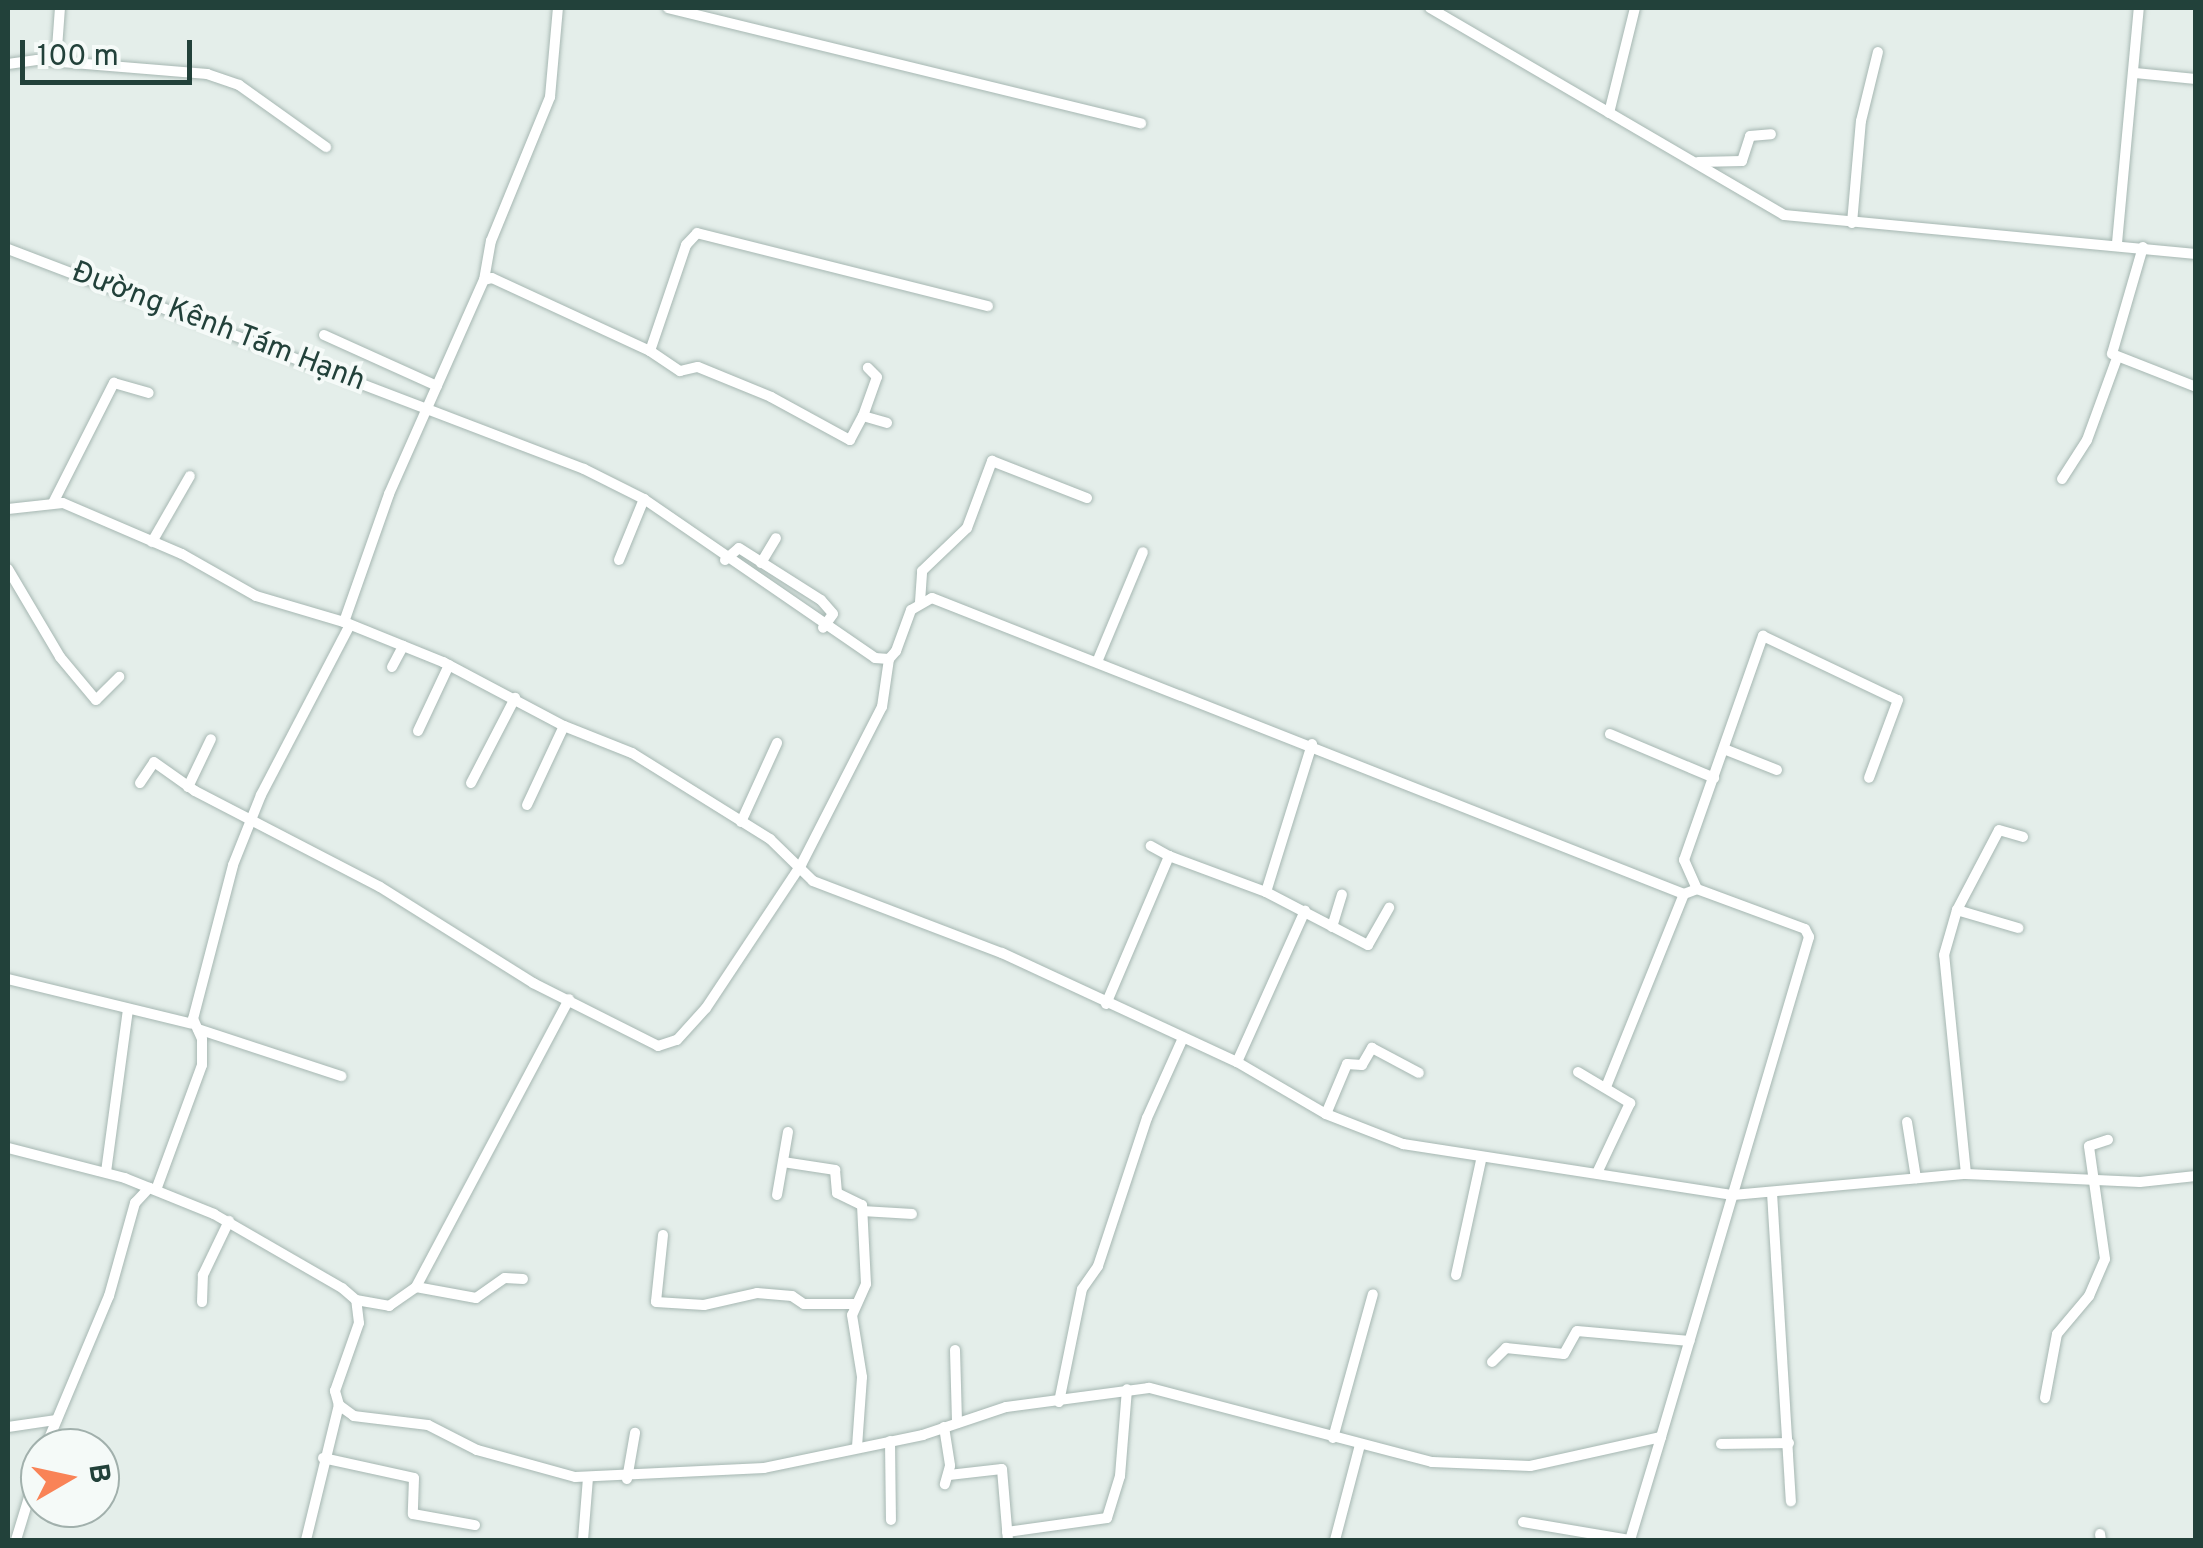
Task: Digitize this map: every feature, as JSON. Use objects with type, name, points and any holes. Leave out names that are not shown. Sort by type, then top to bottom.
[{"type":"street","points":[[56,62],[60,8]]},
{"type":"street","points":[[53,1428],[108,1296],[135,1203],[152,1189],[202,1065],[195,1026],[250,822],[347,623],[436,386],[484,280],[491,241],[550,97],[558,8]]},
{"type":"street","points":[[668,8],[1141,122]]},
{"type":"street","points":[[1430,8],[1784,215],[2117,243],[2196,254]]},
{"type":"street","points":[[1609,112],[1635,8]]},
{"type":"street","points":[[2117,243],[2140,8]]},
{"type":"street","points":[[1852,222],[1861,121],[1878,52]]},
{"type":"street","points":[[8,64],[56,62],[207,74],[238,86],[326,147]]},
{"type":"street","points":[[2135,72],[2196,79]]},
{"type":"street","points":[[1697,162],[1742,162],[1750,136],[1771,134]]},
{"type":"street","points":[[650,351],[686,245],[696,233],[988,306]]},
{"type":"street","points":[[2062,478],[2088,440],[2116,358],[2114,347],[2132,304],[2143,248]]},
{"type":"street","name":"Đường Kênh Tám Hạnh","points":[[8,249],[584,469],[644,500],[823,628],[889,659]]},
{"type":"street","points":[[484,280],[492,278],[650,351],[680,371],[698,367],[771,397],[850,440],[878,377],[868,368]]},
{"type":"street","points":[[324,335],[436,386]]},
{"type":"street","points":[[2116,358],[2196,387]]},
{"type":"street","points":[[53,503],[114,383],[148,394]]},
{"type":"street","points":[[863,416],[886,422]]},
{"type":"street","points":[[140,784],[154,762],[188,787],[250,822],[380,887],[482,954],[658,1046],[677,1040],[706,1008],[800,865],[882,707],[889,659],[920,602],[922,571],[967,528],[992,461],[1087,498]]},
{"type":"street","points":[[152,542],[190,476]]},
{"type":"street","points":[[619,560],[644,500]]},
{"type":"street","points":[[8,510],[53,503],[152,542],[256,596],[347,623],[449,666],[564,726],[632,752],[741,822],[838,892],[1002,953],[1237,1062],[1326,1114],[1403,1144],[1481,1160],[1733,1195],[1966,1174],[2093,1180],[2196,1176]]},
{"type":"street","points":[[761,563],[776,538]]},
{"type":"street","points":[[725,560],[738,548],[829,606],[832,614],[823,628]]},
{"type":"street","points":[[1097,662],[1143,552]]},
{"type":"street","points":[[8,593],[10,575]]},
{"type":"street","points":[[10,575],[60,657],[96,700],[119,676]]},
{"type":"street","points":[[920,602],[932,598],[1312,744],[1684,894],[1697,889],[1805,928],[1809,937],[1630,1540],[1523,1522]]},
{"type":"street","points":[[1697,889],[1684,860],[1765,635],[1898,700],[1869,778]]},
{"type":"street","points":[[392,667],[403,646]]},
{"type":"street","points":[[418,731],[449,666]]},
{"type":"street","points":[[471,783],[515,698]]},
{"type":"street","points":[[527,805],[564,726]]},
{"type":"street","points":[[1610,734],[1714,778]]},
{"type":"street","points":[[188,787],[212,739]]},
{"type":"street","points":[[741,822],[776,743]]},
{"type":"street","points":[[1266,892],[1312,744]]},
{"type":"street","points":[[1724,748],[1778,770]]},
{"type":"street","points":[[1966,1174],[1944,972],[1957,910],[1999,830],[2023,836]]},
{"type":"street","points":[[1151,846],[1266,892],[1368,945],[1388,908]]},
{"type":"street","points":[[1106,1004],[1169,856]]},
{"type":"street","points":[[1332,926],[1342,894]]},
{"type":"street","points":[[1606,1087],[1684,894]]},
{"type":"street","points":[[1957,910],[2018,928]]},
{"type":"street","points":[[1237,1062],[1305,912]]},
{"type":"street","points":[[8,979],[195,1026],[341,1076]]},
{"type":"street","points":[[8,1148],[106,1172],[152,1189],[229,1221],[356,1300],[389,1306],[416,1287],[569,999]]},
{"type":"street","points":[[106,1172],[128,1010]]},
{"type":"street","points":[[1058,1402],[1082,1289],[1098,1266],[1147,1118],[1183,1038]]},
{"type":"street","points":[[1326,1114],[1347,1064],[1362,1065],[1372,1048],[1419,1073]]},
{"type":"street","points":[[1578,1072],[1630,1106],[1597,1174]]},
{"type":"street","points":[[1907,1122],[1916,1178]]},
{"type":"street","points":[[778,1194],[788,1132]]},
{"type":"street","points":[[2045,1398],[2058,1334],[2089,1296],[2105,1260],[2090,1140],[2108,1140]]},
{"type":"street","points":[[1456,1274],[1481,1160]]},
{"type":"street","points":[[783,1162],[836,1170],[837,1193],[860,1201],[864,1211],[866,1284],[852,1324],[862,1377],[857,1448]]},
{"type":"street","points":[[1772,1193],[1791,1502]]},
{"type":"street","points":[[864,1211],[912,1214]]},
{"type":"street","points":[[202,1302],[203,1276],[229,1221]]},
{"type":"street","points":[[663,1236],[656,1302],[704,1306],[757,1294],[792,1296],[804,1304],[856,1304]]},
{"type":"street","points":[[416,1287],[476,1298],[506,1278],[523,1279]]},
{"type":"street","points":[[1333,1438],[1373,1294]]},
{"type":"street","points":[[306,1540],[339,1405],[336,1391],[359,1323],[356,1300]]},
{"type":"street","points":[[1492,1362],[1506,1348],[1564,1354],[1577,1331],[1690,1341]]},
{"type":"street","points":[[955,1350],[957,1423]]},
{"type":"street","points":[[944,1428],[947,1479],[1002,1470],[1008,1536],[1111,1513],[1126,1389]]},
{"type":"street","points":[[339,1405],[354,1416],[428,1425],[477,1450],[588,1478],[628,1479],[764,1468],[1126,1389],[1179,1392],[1333,1438],[1464,1468],[1513,1467],[1661,1437]]},
{"type":"street","points":[[8,1428],[56,1420]]},
{"type":"street","points":[[628,1479],[635,1433]]},
{"type":"street","points":[[890,1441],[891,1520]]},
{"type":"street","points":[[1720,1444],[1789,1443]]},
{"type":"street","points":[[1334,1540],[1360,1444]]},
{"type":"street","points":[[324,1458],[414,1478],[413,1514],[475,1525]]},
{"type":"street","points":[[583,1540],[588,1478]]}]
